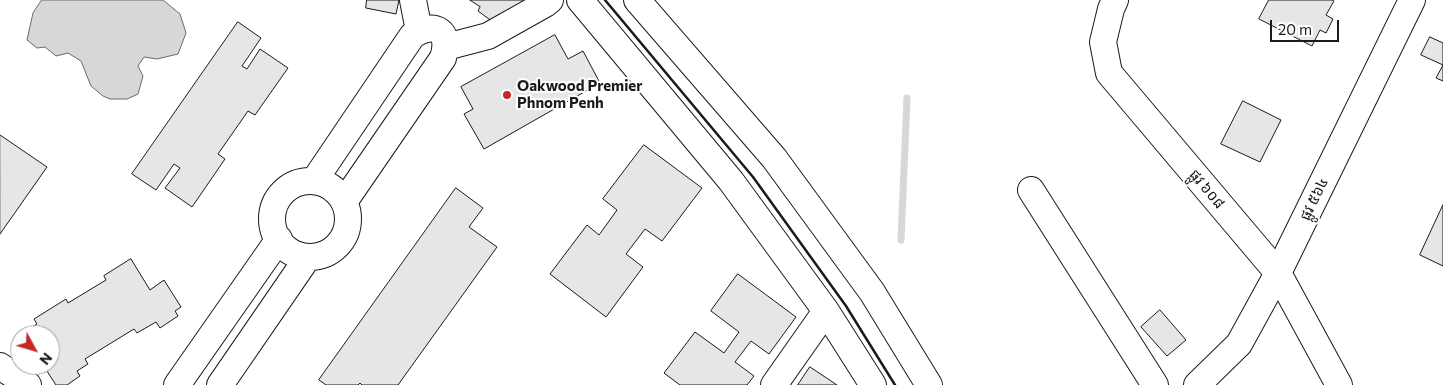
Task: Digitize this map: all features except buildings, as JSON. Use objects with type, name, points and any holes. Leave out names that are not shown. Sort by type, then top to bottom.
[{"type":"street","points":[[414,0],[418,31]]},
{"type":"street","points":[[446,47],[488,36],[550,0]]},
{"type":"street","points":[[580,0],[731,180],[826,311],[873,385]]},
{"type":"street","points":[[637,0],[774,158],[872,292],[929,385]]},
{"type":"street","name":"ផ្លូវ ៥៦៤","points":[[1197,385],[1240,344],[1278,273],[1412,0]]},
{"type":"street","name":"ផ្លូវ ៦០៨","points":[[1107,3],[1103,42],[1109,73],[1278,273],[1339,385]]},
{"type":"street","points":[[314,181],[412,36],[418,31],[430,28],[439,30],[446,38],[443,58],[344,202]]},
{"type":"street","points":[[314,181],[328,185],[337,192],[344,202],[347,210],[348,224],[344,236],[336,246],[322,254],[308,257],[292,252],[279,239],[272,220],[274,207],[280,196],[290,187],[301,182],[314,181]]},
{"type":"street","points":[[1031,190],[1154,385]]},
{"type":"street","points":[[178,385],[279,239]]},
{"type":"street","points":[[220,385],[308,257]]},
{"type":"street","points":[[774,385],[826,311]]},
{"type":"street","points":[[0,366],[28,385]]},
{"type":"shaded area","points":[[42,0],[163,0],[180,14],[186,33],[178,54],[157,59],[144,57],[138,66],[143,76],[138,94],[127,99],[110,99],[91,86],[81,61],[68,53],[56,56],[45,47],[37,48],[27,40],[33,13]]},
{"type":"waterway","points":[[901,240],[907,98]]},
{"type":"wall","points":[[605,0],[753,177],[846,306],[895,385]]},
{"type":"place","name":"Oakwood Premier Phnom Penh","points":[[507,95]]}]
